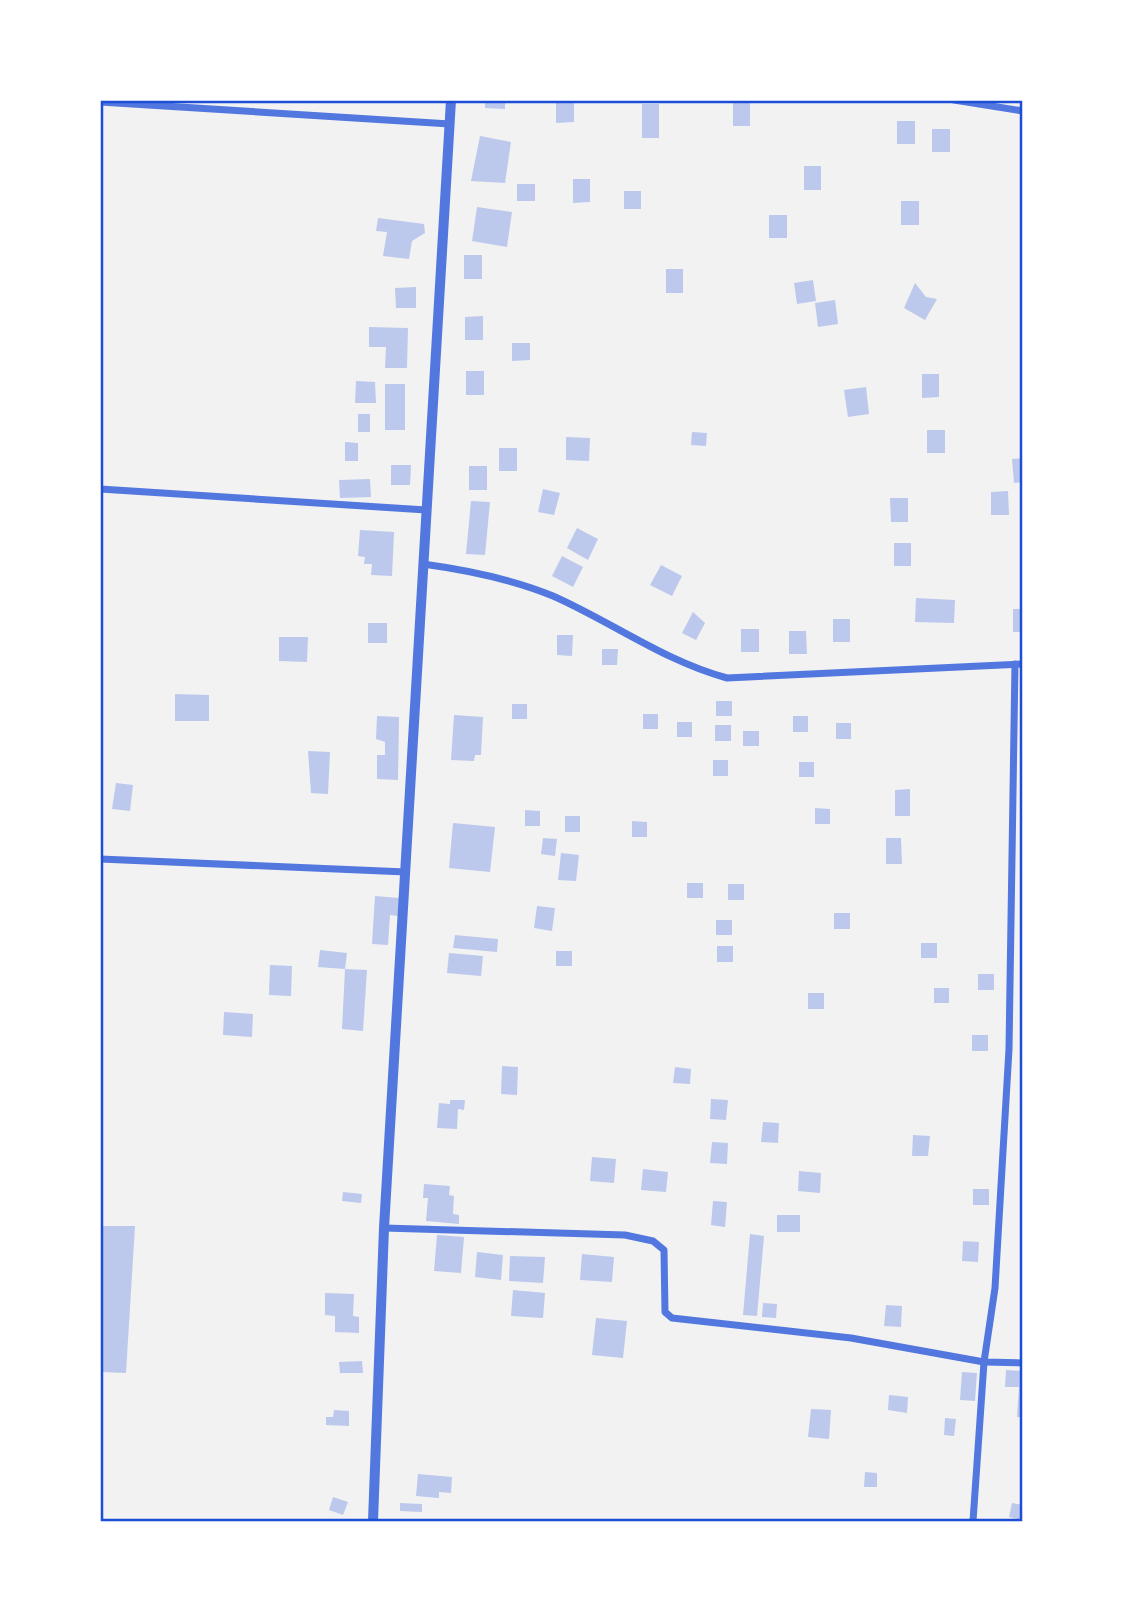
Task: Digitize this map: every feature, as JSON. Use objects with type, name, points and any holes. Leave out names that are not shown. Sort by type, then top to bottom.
[{"type":"street","points":[[373,1521],[384,1228],[451,100]]},
{"type":"street","points":[[954,100],[1023,111]]},
{"type":"street","points":[[100,102],[450,124]]},
{"type":"street","points":[[100,489],[426,510]]},
{"type":"street","points":[[423,564],[473,570],[552,596],[692,669],[727,678],[1019,664],[1009,1049],[995,1288],[984,1362],[973,1521]]},
{"type":"street","points":[[100,859],[406,872]]},
{"type":"street","points":[[384,1228],[625,1235],[653,1241],[664,1250],[665,1312],[672,1318],[851,1338],[984,1362],[1023,1363]]},
{"type":"building","points":[[485,100],[505,100],[505,109],[485,108]]},
{"type":"building","points":[[556,100],[574,100],[574,122],[556,123]]},
{"type":"building","points":[[733,103],[750,103],[750,126],[733,126]]},
{"type":"building","points":[[642,104],[659,104],[659,138],[642,138]]},
{"type":"building","points":[[897,121],[915,121],[915,144],[897,144]]},
{"type":"building","points":[[932,129],[950,129],[950,152],[932,152]]},
{"type":"building","points":[[480,136],[511,142],[505,183],[471,181]]},
{"type":"building","points":[[804,166],[821,166],[821,190],[804,190]]},
{"type":"building","points":[[573,179],[590,179],[590,202],[573,203]]},
{"type":"building","points":[[517,184],[535,184],[535,201],[517,201]]},
{"type":"building","points":[[624,191],[641,191],[641,209],[624,209]]},
{"type":"building","points":[[901,201],[919,201],[919,225],[901,225]]},
{"type":"building","points":[[477,207],[512,212],[507,247],[472,241]]},
{"type":"building","points":[[769,215],[787,215],[787,238],[769,238]]},
{"type":"building","points":[[378,218],[424,224],[425,233],[412,241],[409,259],[383,256],[387,232],[376,231]]},
{"type":"building","points":[[464,255],[482,255],[482,279],[464,279]]},
{"type":"building","points":[[666,269],[683,269],[683,293],[666,293]]},
{"type":"building","points":[[813,280],[816,301],[797,304],[794,283]]},
{"type":"building","points":[[915,283],[926,297],[937,299],[925,320],[904,308]]},
{"type":"building","points":[[416,287],[416,308],[396,308],[395,288]]},
{"type":"building","points":[[835,300],[838,324],[818,327],[815,303]]},
{"type":"building","points":[[483,316],[483,340],[465,340],[465,317]]},
{"type":"building","points":[[369,327],[408,328],[407,368],[385,368],[386,347],[369,347]]},
{"type":"building","points":[[512,343],[530,343],[530,360],[512,361]]},
{"type":"building","points":[[466,371],[484,371],[484,395],[466,395]]},
{"type":"building","points":[[922,374],[939,374],[939,397],[922,398]]},
{"type":"building","points":[[356,381],[375,382],[376,403],[355,403]]},
{"type":"building","points":[[385,384],[405,384],[405,430],[385,430]]},
{"type":"building","points":[[866,387],[869,414],[848,417],[844,390]]},
{"type":"building","points":[[358,414],[370,414],[370,432],[358,432]]},
{"type":"building","points":[[927,430],[945,430],[945,453],[927,453]]},
{"type":"building","points":[[692,432],[707,433],[706,446],[691,445]]},
{"type":"building","points":[[566,437],[590,438],[589,461],[566,460]]},
{"type":"building","points":[[345,442],[358,443],[358,461],[345,461]]},
{"type":"building","points":[[499,448],[517,448],[517,471],[499,471]]},
{"type":"building","points":[[1023,458],[1023,482],[1014,483],[1012,459]]},
{"type":"building","points":[[391,465],[411,465],[410,485],[391,485]]},
{"type":"building","points":[[469,466],[487,466],[487,490],[469,490]]},
{"type":"building","points":[[370,479],[371,497],[340,498],[339,480]]},
{"type":"building","points":[[543,489],[560,493],[554,515],[538,512]]},
{"type":"building","points":[[1008,491],[1009,515],[991,515],[991,492]]},
{"type":"building","points":[[890,498],[908,498],[908,522],[891,522]]},
{"type":"building","points":[[471,501],[490,502],[485,555],[466,554]]},
{"type":"building","points":[[577,528],[598,539],[588,560],[567,548]]},
{"type":"building","points":[[360,530],[394,532],[392,576],[371,575],[372,564],[364,564],[365,557],[358,556]]},
{"type":"building","points":[[894,543],[911,543],[911,566],[894,566]]},
{"type":"building","points":[[562,556],[583,567],[573,587],[552,576]]},
{"type":"building","points":[[661,565],[682,576],[672,596],[650,585]]},
{"type":"building","points":[[916,598],[955,600],[954,623],[915,622]]},
{"type":"building","points":[[1013,609],[1023,609],[1023,632],[1013,632]]},
{"type":"building","points":[[693,612],[705,623],[696,640],[682,633]]},
{"type":"building","points":[[833,619],[850,619],[850,642],[833,642]]},
{"type":"building","points":[[368,623],[387,623],[387,643],[368,643]]},
{"type":"building","points":[[741,629],[759,629],[759,652],[741,652]]},
{"type":"building","points":[[789,631],[806,631],[807,654],[789,654]]},
{"type":"building","points":[[557,635],[573,635],[572,656],[557,655]]},
{"type":"building","points":[[279,637],[308,637],[307,662],[279,661]]},
{"type":"building","points":[[602,649],[618,649],[617,665],[602,665]]},
{"type":"building","points":[[175,694],[209,695],[209,721],[175,721]]},
{"type":"building","points":[[716,701],[732,701],[732,716],[716,716]]},
{"type":"building","points":[[512,704],[527,704],[527,719],[512,719]]},
{"type":"building","points":[[643,714],[658,714],[658,729],[643,729]]},
{"type":"building","points":[[454,715],[483,717],[481,755],[475,755],[474,761],[451,760]]},
{"type":"building","points":[[377,716],[399,717],[398,780],[377,779],[377,755],[385,755],[385,742],[376,739]]},
{"type":"building","points":[[793,716],[808,716],[808,732],[793,732]]},
{"type":"building","points":[[677,722],[692,722],[692,737],[677,737]]},
{"type":"building","points":[[836,723],[851,723],[851,739],[836,739]]},
{"type":"building","points":[[715,725],[731,725],[731,741],[715,741]]},
{"type":"building","points":[[743,731],[759,731],[759,746],[743,746]]},
{"type":"building","points":[[308,751],[330,752],[328,794],[311,793]]},
{"type":"building","points":[[713,760],[728,760],[728,776],[713,776]]},
{"type":"building","points":[[799,762],[814,762],[814,777],[799,777]]},
{"type":"building","points":[[116,783],[133,785],[130,811],[112,809]]},
{"type":"building","points":[[910,789],[910,816],[895,816],[895,790]]},
{"type":"building","points":[[815,808],[830,809],[830,824],[815,824]]},
{"type":"building","points":[[525,810],[540,811],[540,826],[525,826]]},
{"type":"building","points":[[565,816],[580,816],[580,832],[565,832]]},
{"type":"building","points":[[632,821],[647,822],[647,837],[632,837]]},
{"type":"building","points":[[453,823],[495,827],[490,872],[449,868]]},
{"type":"building","points":[[543,838],[557,839],[555,856],[541,854]]},
{"type":"building","points":[[886,838],[901,838],[902,864],[886,864]]},
{"type":"building","points":[[561,853],[579,855],[576,881],[558,880]]},
{"type":"building","points":[[687,883],[703,883],[703,898],[687,898]]},
{"type":"building","points":[[728,884],[744,884],[744,900],[728,900]]},
{"type":"building","points":[[375,896],[399,898],[398,916],[390,915],[388,945],[372,944]]},
{"type":"building","points":[[537,906],[555,908],[552,931],[534,928]]},
{"type":"building","points":[[834,913],[850,913],[850,929],[834,929]]},
{"type":"building","points":[[716,920],[732,920],[732,935],[716,935]]},
{"type":"building","points":[[455,935],[498,939],[497,952],[453,948]]},
{"type":"building","points":[[921,943],[937,943],[937,958],[921,958]]},
{"type":"building","points":[[717,946],[733,946],[733,962],[717,962]]},
{"type":"building","points":[[320,950],[347,953],[345,969],[318,967]]},
{"type":"building","points":[[556,951],[572,951],[572,966],[556,966]]},
{"type":"building","points":[[449,953],[483,956],[481,976],[447,973]]},
{"type":"building","points":[[270,965],[292,966],[291,996],[269,995]]},
{"type":"building","points":[[345,969],[367,970],[363,1031],[342,1029]]},
{"type":"building","points":[[978,974],[994,974],[994,990],[978,990]]},
{"type":"building","points":[[934,988],[949,988],[949,1003],[934,1003]]},
{"type":"building","points":[[808,993],[824,993],[824,1009],[808,1009]]},
{"type":"building","points":[[224,1012],[253,1014],[252,1037],[223,1035]]},
{"type":"building","points":[[972,1035],[988,1035],[988,1051],[972,1051]]},
{"type":"building","points":[[502,1066],[518,1067],[517,1095],[501,1094]]},
{"type":"building","points":[[675,1067],[691,1069],[690,1084],[673,1083]]},
{"type":"building","points":[[711,1099],[728,1100],[726,1120],[710,1119]]},
{"type":"building","points":[[450,1100],[465,1100],[464,1110],[458,1109],[457,1129],[437,1128],[439,1103],[450,1104]]},
{"type":"building","points":[[763,1122],[779,1123],[778,1143],[761,1142]]},
{"type":"building","points":[[913,1135],[930,1136],[928,1156],[912,1156]]},
{"type":"building","points":[[712,1142],[728,1143],[727,1164],[710,1163]]},
{"type":"building","points":[[592,1157],[616,1159],[614,1183],[590,1181]]},
{"type":"building","points":[[643,1169],[668,1172],[666,1192],[641,1190]]},
{"type":"building","points":[[799,1171],[821,1173],[820,1193],[798,1191]]},
{"type":"building","points":[[424,1184],[450,1186],[449,1195],[454,1196],[453,1214],[459,1215],[459,1224],[426,1221],[428,1198],[423,1198]]},
{"type":"building","points":[[973,1189],[989,1189],[989,1205],[973,1205]]},
{"type":"building","points":[[343,1192],[362,1194],[361,1203],[342,1201]]},
{"type":"building","points":[[713,1201],[727,1202],[725,1227],[711,1225]]},
{"type":"building","points":[[777,1215],[800,1215],[800,1232],[777,1232]]},
{"type":"building","points":[[100,1226],[135,1226],[126,1373],[100,1372]]},
{"type":"building","points":[[750,1234],[764,1236],[757,1316],[743,1315]]},
{"type":"building","points":[[437,1235],[464,1237],[461,1273],[434,1271]]},
{"type":"building","points":[[963,1241],[979,1242],[978,1262],[962,1261]]},
{"type":"building","points":[[477,1252],[503,1255],[501,1280],[475,1277]]},
{"type":"building","points":[[582,1254],[614,1257],[612,1282],[580,1280]]},
{"type":"building","points":[[510,1256],[545,1257],[543,1283],[509,1281]]},
{"type":"building","points":[[513,1290],[545,1293],[543,1318],[511,1316]]},
{"type":"building","points":[[325,1293],[354,1294],[353,1316],[359,1317],[359,1333],[335,1332],[335,1316],[325,1315]]},
{"type":"building","points":[[763,1303],[777,1304],[776,1318],[762,1317]]},
{"type":"building","points":[[886,1305],[902,1306],[901,1327],[884,1326]]},
{"type":"building","points":[[596,1318],[627,1321],[623,1358],[592,1355]]},
{"type":"building","points":[[362,1361],[363,1373],[340,1373],[339,1362]]},
{"type":"building","points":[[1006,1370],[1023,1371],[1023,1417],[1017,1417],[1019,1387],[1005,1387]]},
{"type":"building","points":[[962,1372],[977,1373],[975,1401],[960,1400]]},
{"type":"building","points":[[889,1395],[908,1397],[907,1413],[888,1410]]},
{"type":"building","points":[[811,1409],[831,1410],[829,1439],[808,1437]]},
{"type":"building","points":[[334,1410],[349,1411],[349,1426],[326,1425],[326,1417],[333,1417]]},
{"type":"building","points":[[945,1418],[956,1419],[954,1436],[944,1435]]},
{"type":"building","points":[[865,1472],[877,1473],[877,1487],[864,1487]]},
{"type":"building","points":[[418,1474],[452,1477],[451,1493],[439,1492],[439,1498],[416,1496]]},
{"type":"building","points":[[333,1497],[348,1502],[343,1515],[329,1510]]},
{"type":"building","points":[[400,1503],[422,1504],[422,1512],[400,1511]]},
{"type":"building","points":[[1012,1503],[1023,1505],[1023,1520],[1009,1517]]}]
